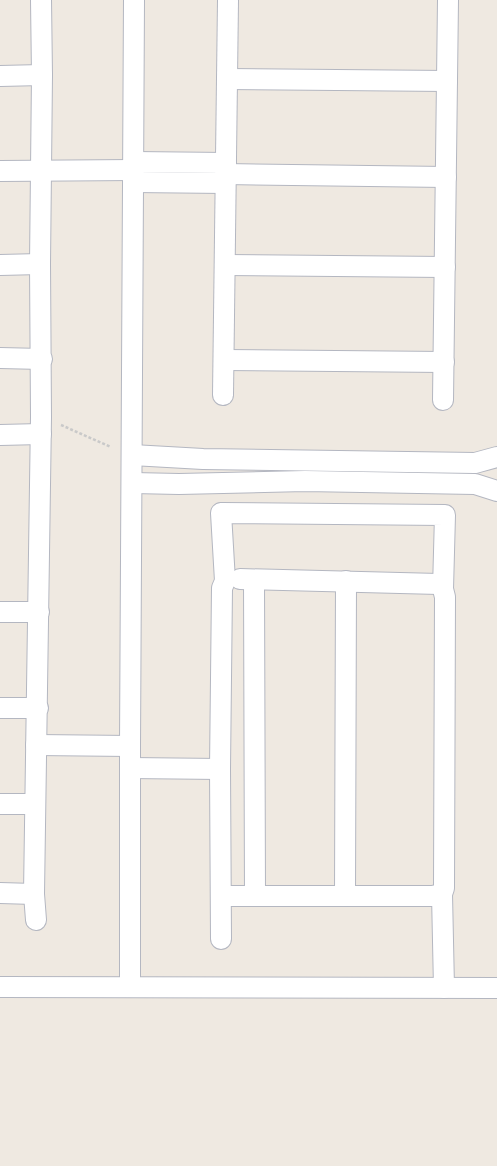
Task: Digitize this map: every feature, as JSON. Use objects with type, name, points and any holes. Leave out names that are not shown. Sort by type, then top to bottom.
[{"type":"street","points":[[36,920],[34,894],[36,745],[38,708],[42,359],[40,264],[42,75],[41,0]]},
{"type":"street","points":[[130,987],[134,0]]},
{"type":"street","points":[[223,395],[228,0]]},
{"type":"street","points":[[443,400],[448,0]]},
{"type":"street","points":[[0,76],[42,75]]},
{"type":"street","points":[[227,79],[447,81]]},
{"type":"street","points":[[0,171],[134,171],[446,177]]},
{"type":"street","points":[[0,265],[40,264]]},
{"type":"street","points":[[225,265],[445,267]]},
{"type":"street","points":[[0,358],[42,359]]},
{"type":"street","points":[[224,360],[444,362]]},
{"type":"street","points":[[0,434],[41,426]]},
{"type":"street","points":[[132,455],[203,460],[475,463],[497,457]]},
{"type":"street","points":[[133,483],[179,484],[305,481],[474,484],[497,491]]},
{"type":"street","points":[[221,939],[220,769],[222,588],[224,581],[221,513],[445,515],[443,589],[445,597],[444,880],[442,894],[444,988]]},
{"type":"street","points":[[224,581],[231,579],[439,584],[443,589]]},
{"type":"street","points":[[254,580],[255,896]]},
{"type":"street","points":[[346,581],[346,896]]},
{"type":"street","points":[[0,612],[39,612]]},
{"type":"street","points":[[0,708],[38,708]]},
{"type":"street","points":[[36,745],[130,746]]},
{"type":"street","points":[[130,768],[220,769]]},
{"type":"street","points":[[0,804],[35,804]]},
{"type":"street","points":[[0,893],[34,894]]},
{"type":"street","points":[[220,896],[432,896],[442,894]]},
{"type":"street","points":[[0,987],[497,988]]},
{"type":"path","points":[[41,426],[132,455]]}]
